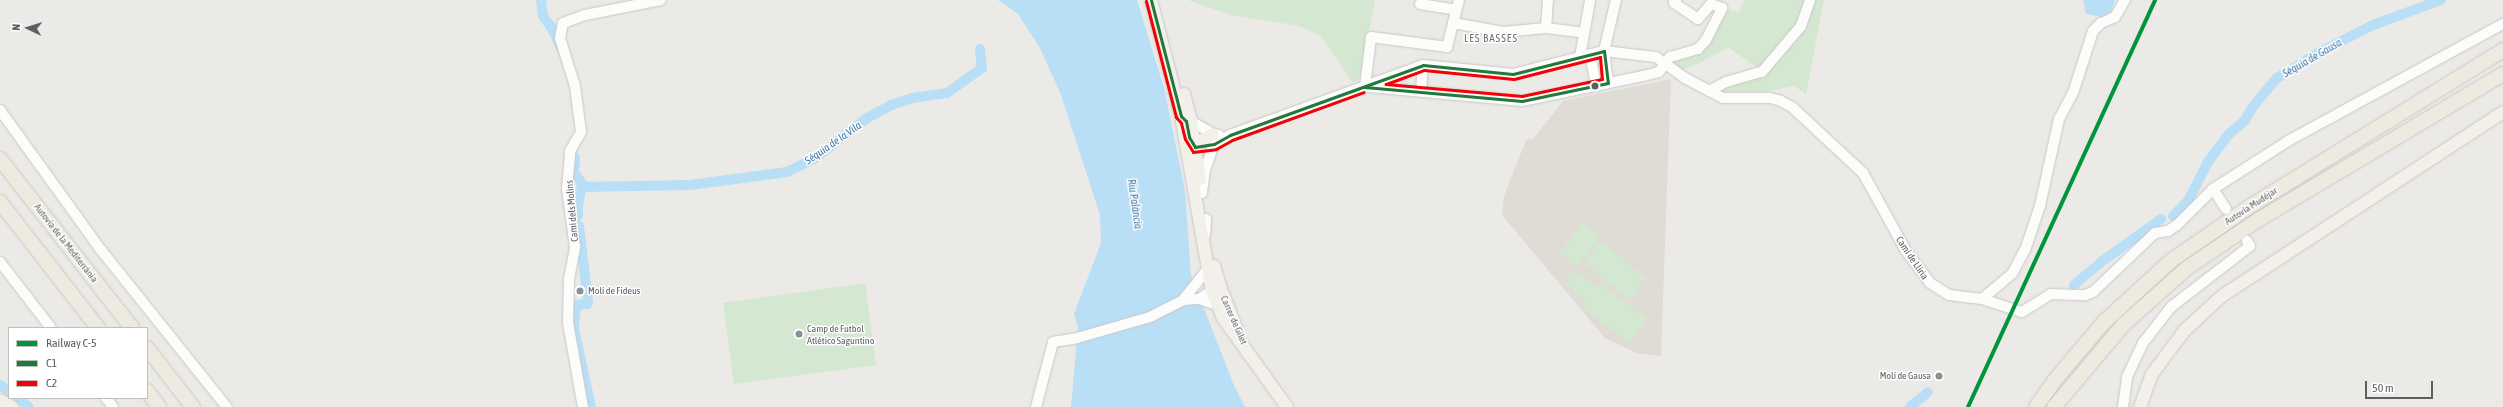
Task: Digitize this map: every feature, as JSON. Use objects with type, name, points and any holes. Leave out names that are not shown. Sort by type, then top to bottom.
[{"type":"highway","name":"Autovía Mudéjar","points":[[2036,407],[2054,381],[2104,322],[2172,260],[2249,206],[2503,50]]},
{"type":"highway","name":"Autovía Mudéjar","points":[[2054,407],[2124,324],[2187,268],[2258,220],[2503,74]]},
{"type":"highway","name":"Autovia de la Mediterrània","points":[[0,159],[131,327]]},
{"type":"highway","points":[[0,202],[97,327]]},
{"type":"highway","points":[[148,349],[193,407]]},
{"type":"highway","points":[[2029,407],[2054,381]]},
{"type":"highway","points":[[148,392],[159,407]]},
{"type":"main road","name":"Carrer de Gilet","points":[[1152,0],[1186,119],[1196,208],[1212,291],[1223,318],[1248,352]]},
{"type":"main road","points":[[2140,407],[2152,374],[2185,330],[2222,296],[2503,112]]},
{"type":"main road","points":[[1186,119],[1189,137],[1195,147]]},
{"type":"main road","points":[[1196,208],[1198,192],[1192,156],[1195,147],[1214,139]]},
{"type":"main road","name":"Carrer de Gilet","points":[[1195,147],[1214,268],[1231,316],[1248,352]]},
{"type":"main road","points":[[1248,352],[1287,407]]},
{"type":"main road","points":[[0,400],[12,407]]},
{"type":"street","name":"Camí dels Molins","points":[[583,407],[568,323],[569,279],[575,247],[568,182],[570,151],[581,132],[575,86],[560,38],[563,23],[585,15],[661,0]]},
{"type":"street","points":[[1546,28],[1548,0]]},
{"type":"street","points":[[1580,57],[1590,0]]},
{"type":"street","points":[[1608,83],[1604,51],[1616,0]]},
{"type":"street","points":[[1365,87],[1522,101],[1659,72],[1670,57],[1698,49],[1706,40],[1722,8],[1710,4],[1698,19],[1674,3],[1676,0]]},
{"type":"street","points":[[1710,91],[1726,82],[1762,72],[1801,26],[1810,0]]},
{"type":"street","points":[[1982,299],[2012,274],[2025,250],[2040,206],[2059,119],[2073,93],[2093,31],[2101,23],[2115,17],[2125,0]]},
{"type":"street","points":[[1365,87],[1371,36],[1447,47],[1458,5],[1420,4]]},
{"type":"street","points":[[1453,23],[1503,32],[1546,28],[1584,32]]},
{"type":"street","name":"Camí de Llíria","points":[[1423,65],[1513,74],[1604,51],[1656,57],[1685,78],[1723,98],[1770,98],[1782,101],[1792,107],[1863,173],[1906,252],[1921,274],[1949,295],[1982,299],[2022,312],[2051,294],[2085,295],[2093,292],[2155,233],[2168,231],[2177,225],[2213,189],[2288,141],[2503,24]]},
{"type":"street","points":[[1590,54],[1596,86]]},
{"type":"street","points":[[1186,119],[1214,139],[1230,135],[1423,65],[1421,91]]},
{"type":"street","points":[[0,110],[101,250],[227,407]]},
{"type":"street","points":[[1202,193],[1205,170],[1214,139]]},
{"type":"street","points":[[2213,189],[2226,208]]},
{"type":"street","points":[[1206,219],[1204,236],[1213,281],[1212,291]]},
{"type":"street","points":[[2123,407],[2127,377],[2143,343],[2171,307],[2250,246],[2247,241]]},
{"type":"street","points":[[0,262],[50,327]]},
{"type":"street","points":[[1036,407],[1053,342],[1077,338],[1150,317],[1183,300],[1207,270]]},
{"type":"street","points":[[1193,288],[1212,291],[1218,294],[1222,306],[1231,316]]},
{"type":"street","points":[[1199,299],[1212,291]]},
{"type":"street","points":[[1183,300],[1199,299],[1217,305]]},
{"type":"street","points":[[107,399],[113,407]]},
{"type":"shaded area","points":[[1671,79],[1661,356],[1637,353],[1605,338],[1502,215],[1504,196],[1526,140],[1533,139],[1563,101]]},
{"type":"green space","points":[[1188,0],[1375,0],[1360,77],[1353,83],[1322,37],[1300,26],[1231,15]]},
{"type":"green space","points":[[1744,0],[1824,0],[1806,94],[1794,86],[1764,92],[1709,91],[1762,71],[1728,47],[1698,64],[1676,71],[1666,64],[1698,49],[1722,8],[1739,13]]},
{"type":"green space","points":[[1583,223],[1600,238],[1577,267],[1559,253]]},
{"type":"green space","points":[[1601,241],[1646,278],[1629,300],[1584,263]]},
{"type":"green space","points":[[1574,270],[1596,287],[1601,283],[1647,319],[1629,343],[1582,307],[1586,301],[1564,283]]},
{"type":"green space","name":"Camp de Futbol Atlético Saguntino","points":[[865,283],[876,365],[734,384],[723,303]]},
{"type":"water","name":"Riu Palància","points":[[998,0],[1137,0],[1164,88],[1185,191],[1191,275],[1233,383],[1245,407],[1071,407],[1078,327],[1074,314],[1101,243],[1100,215],[1061,95],[1040,48],[1018,14]]},
{"type":"water","points":[[2083,0],[2115,0],[2111,11],[2103,17],[2086,14]]},
{"type":"waterway","points":[[541,0],[543,16],[553,30],[561,48]]},
{"type":"waterway","name":"Séquia de Gausa","points":[[2173,216],[2188,201],[2208,162],[2228,135],[2245,120],[2254,105],[2277,78],[2318,53],[2373,25],[2441,0]]},
{"type":"waterway","name":"Séquia de la Vila","points":[[582,187],[690,185],[787,172],[814,159],[867,118],[891,105],[912,98],[947,93],[982,68],[980,49]]},
{"type":"waterway","name":"Séquia de la Vila","points":[[575,157],[574,172],[582,184],[578,206],[578,216]]},
{"type":"waterway","name":"Séquia de Gausa","points":[[2074,285],[2101,262],[2161,219]]},
{"type":"waterway","points":[[579,226],[588,302],[587,304],[576,305],[574,328],[591,407]]},
{"type":"waterway","points":[[0,385],[8,390]]},
{"type":"waterway","name":"Séquia de Gausa","points":[[1910,407],[1928,392]]},
{"type":"waterway","points":[[20,399],[29,407]]},
{"type":"rail line","name":"C-5","points":[[1968,407],[2155,0]]},
{"type":"transit line","name":"C1","points":[[1151,0],[1181,116],[1186,121],[1189,137],[1195,147],[1214,144],[1230,135],[1423,65],[1513,74],[1604,51],[1608,83],[1522,101],[1365,87]]},
{"type":"transit line","name":"C2","points":[[1146,1],[1176,117],[1181,123],[1185,139],[1193,152],[1216,149],[1232,140],[1364,92]]},
{"type":"transit line","name":"C2","points":[[1600,57],[1602,79],[1522,96],[1386,84],[1424,70],[1514,79],[1600,57]]},
{"type":"place","name":"Molí de Fideus","points":[[580,291]]},
{"type":"place","name":"Camp de Futbol Atlético Saguntino","points":[[799,334]]},
{"type":"place","name":"Molí de Gausa","points":[[1939,376]]},
{"type":"district","name":"LES BASSES","points":[[1491,38]]}]
